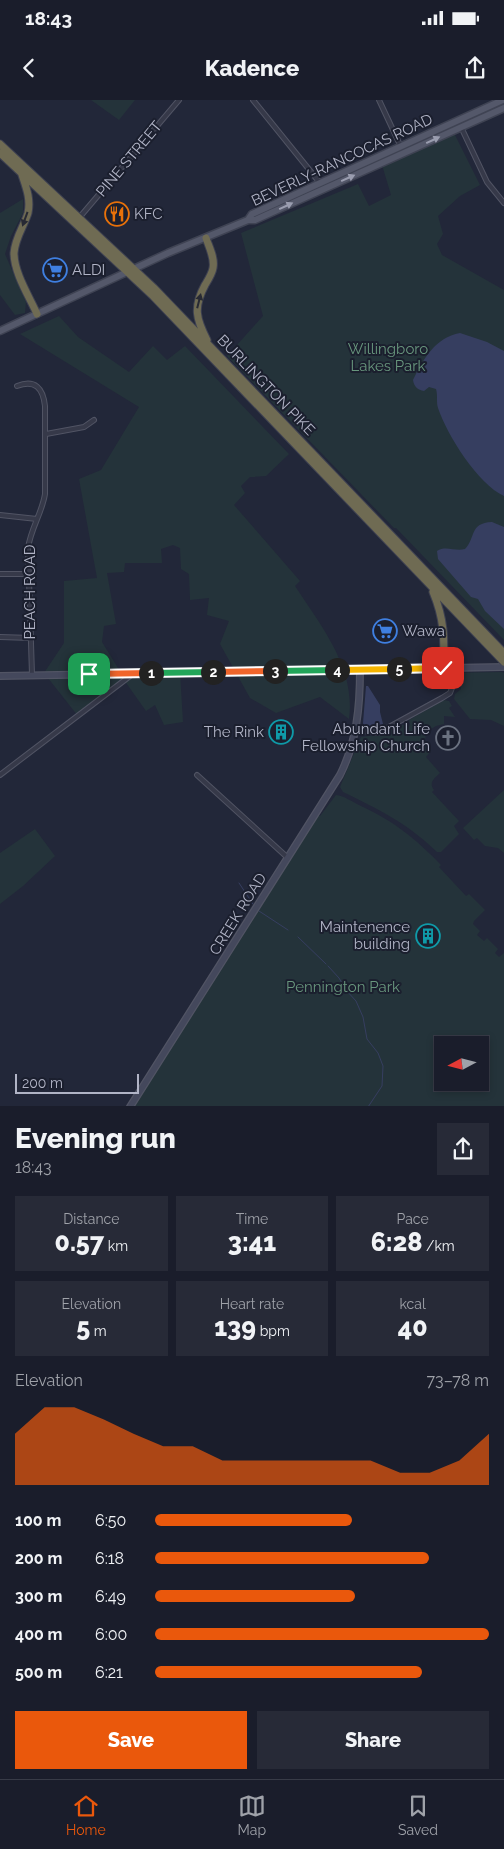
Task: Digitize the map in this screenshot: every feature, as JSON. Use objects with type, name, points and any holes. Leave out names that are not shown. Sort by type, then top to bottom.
[{"type":"highway","name":"BURLINGTON PIKE","points":[[0,144],[79,218],[210,347],[504,653]]},
{"type":"highway","name":"BURLINGTON PIKE","points":[[0,153],[132,271],[504,662]]},
{"type":"highway","points":[[21,172],[29,204],[15,248],[15,261],[38,314]]},
{"type":"highway","points":[[206,238],[213,258],[213,268],[202,290],[197,310],[199,324],[210,347]]},
{"type":"highway","points":[[431,587],[442,614],[443,668]]},
{"type":"main road","name":"BEVERLY-RANCOCAS ROAD","points":[[248,220],[252,214],[503,100]]},
{"type":"main road","name":"BEVERLY-RANCOCAS ROAD","points":[[0,331],[206,238],[324,190],[504,108]]},
{"type":"street","name":"PINE STREET","points":[[79,218],[179,100]]},
{"type":"street","points":[[253,100],[324,190]]},
{"type":"street","points":[[379,100],[404,153]]},
{"type":"street","points":[[459,120],[486,182],[504,204]]},
{"type":"street","name":"PEACH ROAD","points":[[17,386],[33,383],[41,392],[45,406],[46,488],[43,505],[32,531],[28,548],[32,675]]},
{"type":"street","points":[[46,434],[84,427],[94,420]]},
{"type":"street","points":[[0,515],[37,519]]},
{"type":"street","points":[[0,574],[29,574]]},
{"type":"street","points":[[0,637],[31,638]]},
{"type":"street","points":[[0,676],[504,667]]},
{"type":"street","name":"CREEK ROAD","points":[[130,1106],[340,775],[356,730],[360,700],[360,669]]},
{"type":"street","points":[[0,775],[134,673]]},
{"type":"street","points":[[356,730],[378,733],[388,729],[450,693],[454,683]]},
{"type":"street","points":[[196,775],[288,858]]},
{"type":"green space","points":[[91,100],[135,100],[119,120]]},
{"type":"green space","name":"Willingboro Lakes Park","points":[[454,133],[480,185],[460,196],[438,216],[443,234],[437,244],[442,255],[504,290],[504,640],[227,356],[263,316],[241,233],[358,184],[369,206],[391,195],[382,165]]},
{"type":"green space","points":[[23,199],[23,213],[11,236],[5,254],[26,302],[25,313],[15,315],[0,295],[0,213]]},
{"type":"green space","points":[[59,316],[78,337],[129,372],[153,346],[167,360],[185,346],[289,454],[266,476],[250,477],[241,486],[245,493],[234,505],[300,581],[295,586],[325,632],[342,665],[350,700],[349,719],[320,697],[276,713],[250,698],[220,644],[229,621],[207,615],[209,598],[190,600],[189,574],[181,569],[180,548],[173,545],[161,549],[162,563],[125,563],[124,572],[107,573],[116,624],[104,626],[102,642],[121,673],[180,672],[183,722],[164,725],[155,705],[146,711],[124,680],[78,716],[44,673],[64,643],[64,581],[97,578],[79,479],[101,470],[139,407],[20,334]]},
{"type":"green space","points":[[441,673],[504,673],[504,726],[491,720],[470,719],[454,699],[455,694],[461,689],[460,680],[454,676],[446,679]]},
{"type":"green space","points":[[444,700],[449,701],[452,706],[449,708],[455,717],[444,716],[444,724],[426,729],[425,744],[431,751],[426,757],[440,773],[432,782],[434,790],[432,792],[459,821],[454,826],[459,834],[441,852],[437,852],[404,825],[343,792],[340,787],[361,737],[384,734],[400,725],[408,728],[410,725],[409,720]]},
{"type":"green space","points":[[504,790],[504,853],[498,848],[485,846],[477,838],[474,840],[463,828]]},
{"type":"green space","name":"Pennington Park","points":[[336,795],[348,799],[384,818],[404,831],[441,865],[439,867],[466,896],[469,894],[485,910],[473,924],[480,931],[477,935],[484,941],[487,938],[498,949],[495,953],[499,957],[504,953],[504,1106],[131,1106],[317,814],[320,816]]},
{"type":"green space","points":[[35,829],[55,856],[23,886],[0,904],[0,853]]},
{"type":"water","points":[[460,333],[487,342],[504,351],[504,496],[484,481],[456,445],[438,408],[436,389],[429,387],[422,391],[414,385],[413,380],[431,350],[444,339]]},
{"type":"water","points":[[492,522],[504,527],[504,629],[485,611],[478,599],[471,597],[438,559],[437,551],[440,549],[465,549],[476,528],[485,523]]},
{"type":"water","points":[[366,686],[368,686],[380,705],[383,724],[377,729],[364,727]]},
{"type":"waterway","points":[[239,883],[253,904]]},
{"type":"waterway","points":[[259,911],[288,930]]},
{"type":"waterway","points":[[298,937],[326,964]]},
{"type":"waterway","points":[[328,966],[356,1001],[363,1017],[367,1039],[378,1053],[383,1066],[382,1086],[369,1106]]},
{"type":"place","name":"KFC","points":[[117,214]]},
{"type":"place","name":"ALDI","points":[[55,270]]},
{"type":"place","name":"Wawa","points":[[385,631]]},
{"type":"place","name":"The Rink","points":[[281,732]]},
{"type":"place","name":"Abundant Life Fellowship Church","points":[[448,738]]},
{"type":"place","name":"Maintenence building","points":[[428,936]]},
{"type":"route","points":[[89,674],[443,668]]}]
